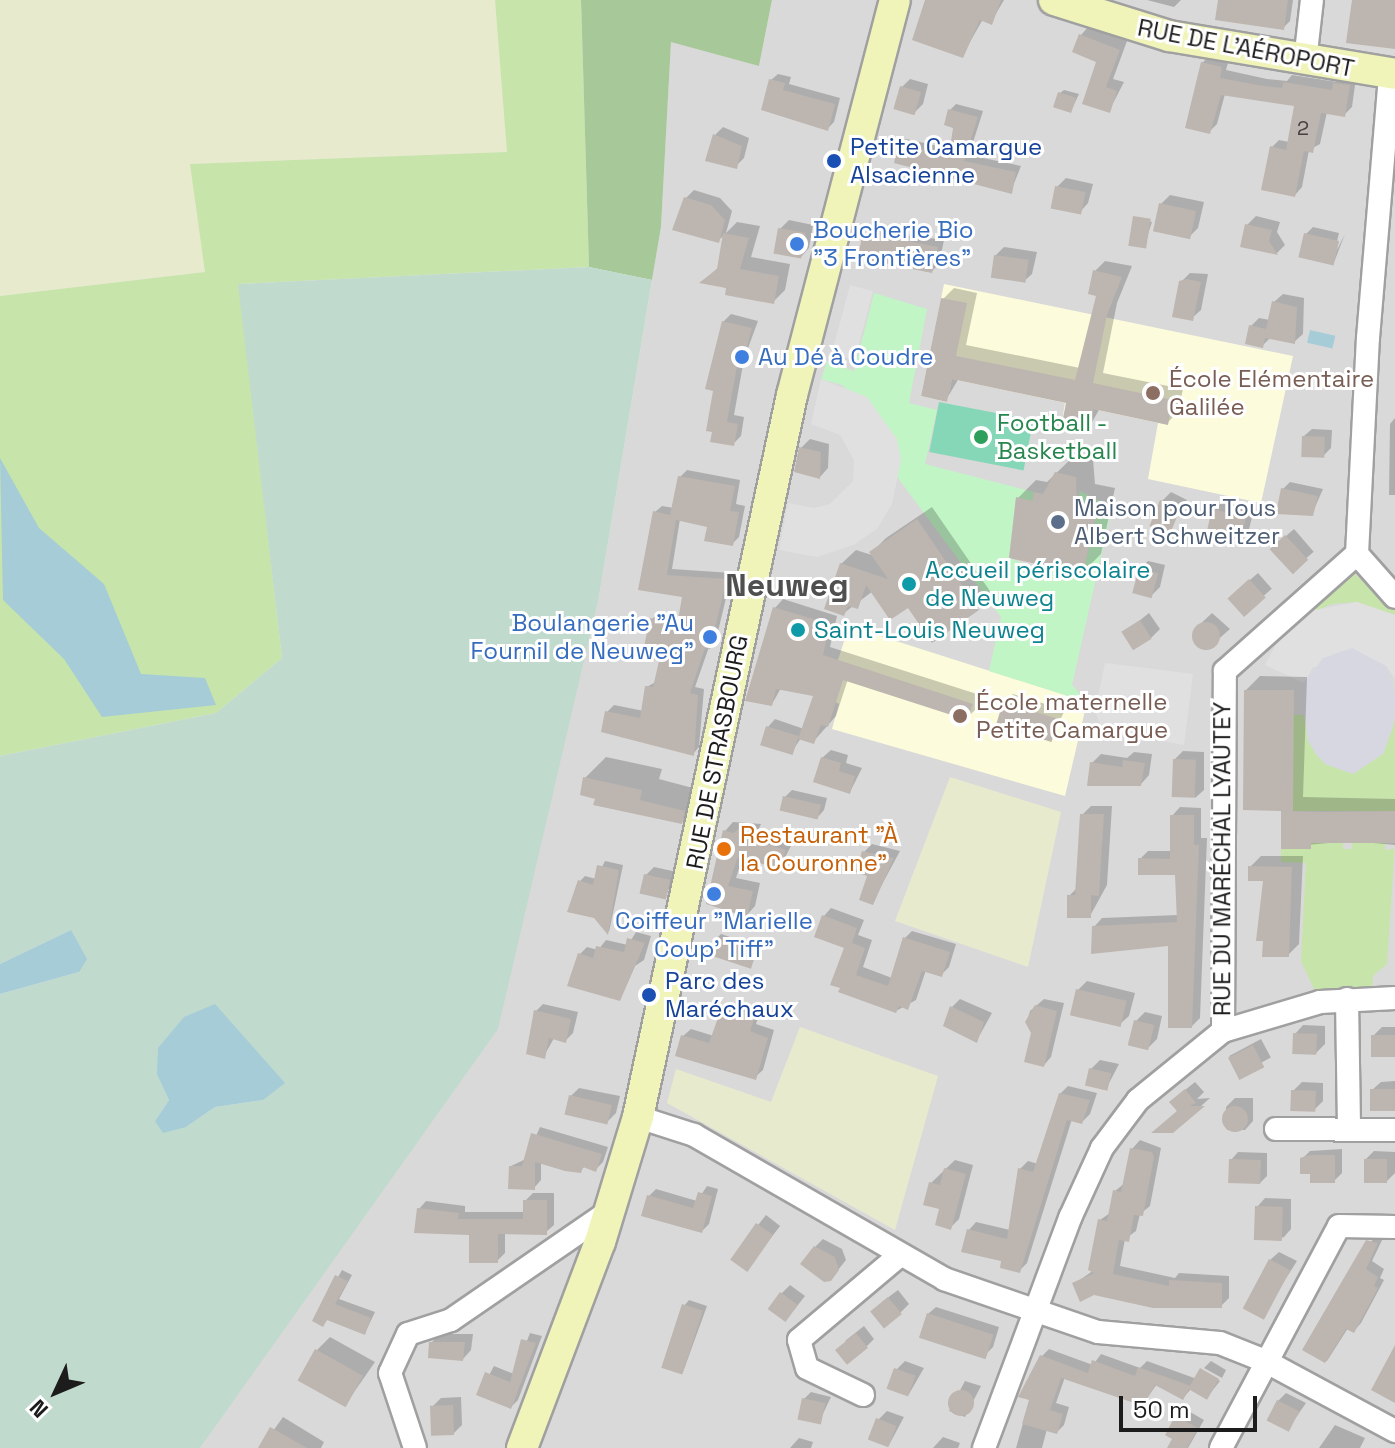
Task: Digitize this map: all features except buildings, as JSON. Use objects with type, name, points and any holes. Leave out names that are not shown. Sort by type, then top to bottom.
[{"type":"main road","name":"RUE DE STRASBOURG","points":[[522,1448],[611,1210],[638,1117],[785,424],[895,0]]},
{"type":"main road","name":"RUE DE L'AÉROPORT","points":[[1054,0],[1150,32],[1393,74]]},
{"type":"street","points":[[1305,61],[1312,0]]},
{"type":"street","points":[[1393,74],[1366,364],[1357,554],[1395,597]]},
{"type":"street","name":"RUE DU MARÉCHAL LYAUTEY","points":[[1223,1031],[1225,671],[1357,554]]},
{"type":"street","points":[[984,1448],[1034,1311],[1102,1148],[1138,1100],[1223,1031],[1274,1014],[1347,999],[1395,998]]},
{"type":"street","points":[[1347,999],[1349,1129]]},
{"type":"street","points":[[638,1117],[694,1135],[944,1279],[1098,1332],[1220,1343],[1265,1361],[1395,1431]]},
{"type":"street","points":[[1276,1129],[1395,1130]]},
{"type":"street","points":[[415,1448],[390,1373],[408,1334],[451,1320],[611,1210]]},
{"type":"street","points":[[1221,1448],[1339,1226],[1395,1227]]},
{"type":"street","points":[[863,1395],[807,1368],[799,1340],[900,1255]]},
{"type":"shaded area","points":[[0,0],[495,0],[508,152],[191,164],[205,272],[0,296]]},
{"type":"shaded area","points":[[772,0],[1395,0],[1395,1448],[200,1448],[301,1301],[599,596],[661,227],[671,41],[759,66]]},
{"type":"shaded area","points":[[589,267],[652,280],[599,596],[498,1029],[200,1448],[0,1448],[0,994],[79,972],[71,930],[0,964],[0,756],[216,713],[282,658],[238,284]],"holes":[[[164,1088],[263,1100],[215,1107],[186,1127],[155,1121],[169,1100]]]},
{"type":"shaded area","name":"École Elémentaire Galilée","points":[[944,284],[1293,356],[1261,503],[1148,479],[1158,423],[1093,409],[1087,434],[1061,428],[1065,403],[952,379],[947,402],[921,396]]},
{"type":"shaded area","points":[[850,285],[873,291],[855,360],[832,354]]},
{"type":"shaded area","points":[[821,379],[867,397],[897,439],[901,460],[892,504],[877,529],[853,545],[817,557],[779,550],[788,503],[814,508],[830,504],[853,481],[854,460],[840,435],[811,424]]},
{"type":"shaded area","points":[[1357,602],[1395,615],[1395,679],[1386,666],[1313,667],[1304,683],[1265,665],[1282,633],[1309,611]]},
{"type":"shaded area","name":"École maternelle Petite Camargue","points":[[849,626],[1087,702],[1065,796],[832,729],[839,704],[826,697]]},
{"type":"shaded area","points":[[1352,648],[1386,666],[1395,695],[1393,727],[1383,754],[1353,774],[1325,764],[1316,754],[1308,741],[1303,695],[1304,683],[1323,658]]},
{"type":"shaded area","points":[[1105,663],[1193,674],[1184,745],[1102,730],[1095,711]]},
{"type":"shaded area","points":[[950,777],[1061,812],[1028,967],[895,921]]},
{"type":"shaded area","points":[[800,1027],[938,1076],[895,1230],[667,1103],[676,1069],[771,1102]]},
{"type":"green space","points":[[495,0],[581,0],[589,267],[239,284],[282,658],[216,713],[0,756],[0,296],[205,272],[190,164],[507,152]]},
{"type":"green space","points":[[581,0],[772,0],[759,66],[671,42],[661,227],[652,280],[589,267]]},
{"type":"green space","points":[[874,293],[927,309],[909,403],[937,410],[925,464],[1034,492],[1032,501],[1016,498],[1009,558],[1049,572],[1051,568],[1083,574],[1098,507],[1077,502],[1080,491],[1112,507],[1072,685],[1087,702],[989,671],[1001,617],[898,478],[897,439],[842,385],[821,379],[827,362],[854,371]]},
{"type":"green space","name":"Football - Basketball","points":[[939,402],[1033,420],[1024,470],[929,452]]},
{"type":"green space","points":[[1351,571],[1395,608],[1395,615],[1357,602],[1332,604],[1300,618]]},
{"type":"green space","points":[[1293,715],[1304,715],[1308,741],[1383,754],[1395,719],[1395,811],[1293,811]]},
{"type":"green space","points":[[1281,843],[1301,843],[1302,849],[1310,849],[1311,843],[1343,843],[1343,849],[1352,849],[1352,843],[1385,843],[1385,850],[1394,849],[1395,843],[1387,964],[1373,976],[1372,998],[1320,1002],[1301,961],[1306,863],[1281,862]]},
{"type":"water","points":[[1310,330],[1335,336],[1332,349],[1307,343]]},
{"type":"water","points":[[0,458],[39,528],[104,584],[141,674],[205,678],[216,705],[102,717],[64,659],[3,600]]},
{"type":"water","points":[[71,930],[87,959],[79,972],[0,994],[0,964]]},
{"type":"water","points":[[215,1004],[285,1083],[263,1100],[215,1107],[186,1127],[163,1133],[155,1121],[169,1100],[157,1074],[158,1048],[184,1017]]},
{"type":"place","name":"Petite Camargue Alsacienne","points":[[834,161]]},
{"type":"place","name":"Boucherie Bio \"3 Frontières\"","points":[[797,244]]},
{"type":"place","name":"Au Dé à Coudre","points":[[742,357]]},
{"type":"place","name":"École Elémentaire Galilée","points":[[1153,393]]},
{"type":"place","name":"Football - Basketball","points":[[981,437]]},
{"type":"place","name":"Maison pour Tous Albert Schweitzer","points":[[1058,522]]},
{"type":"place","name":"Accueil périscolaire de Neuweg","points":[[909,584]]},
{"type":"place","name":"Saint-Louis Neuweg","points":[[798,630]]},
{"type":"place","name":"Boulangerie \"Au Fournil de Neuweg\"","points":[[710,637]]},
{"type":"place","name":"École maternelle Petite Camargue","points":[[960,716]]},
{"type":"place","name":"Restaurant \"À la Couronne\"","points":[[724,849]]},
{"type":"place","name":"Coiffeur \"Marielle Coup' Tiff\"","points":[[714,894]]},
{"type":"place","name":"Parc des Maréchaux","points":[[649,995]]},
{"type":"district","name":"Neuweg","points":[[787,585]]}]
